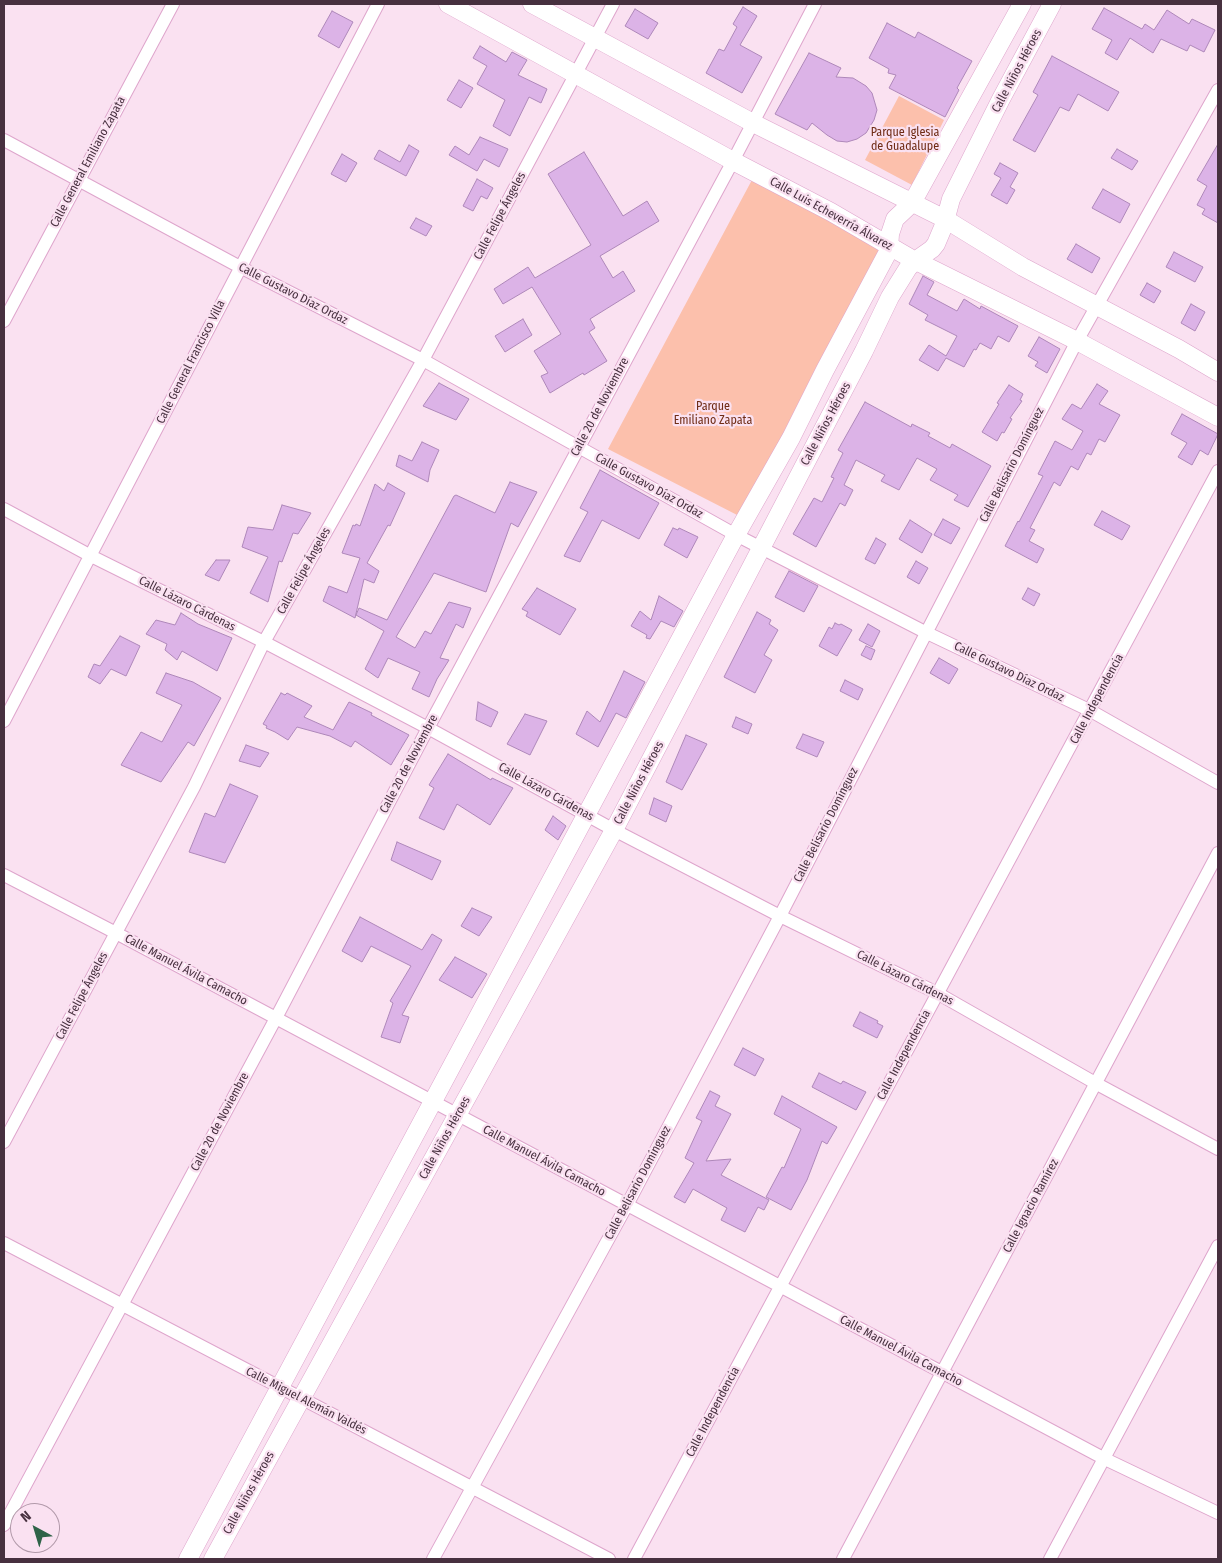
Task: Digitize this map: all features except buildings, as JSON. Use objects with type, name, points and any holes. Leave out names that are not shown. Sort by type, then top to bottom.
[{"type":"street","name":"Calle General Emiliano Zapata","points":[[4,321],[173,4]]},
{"type":"street","name":"Calle General Francisco Villa","points":[[4,721],[378,4]]},
{"type":"street","name":"Calle Luis Echeverría Álvarez","points":[[448,4],[733,161],[832,212],[915,261],[1077,341],[1218,417]]},
{"type":"street","points":[[532,4],[753,123],[945,219],[1023,267],[1179,349],[1218,372]]},
{"type":"street","name":"Calle Felipe Ángeles","points":[[4,1142],[194,787],[264,642],[423,360],[613,4]]},
{"type":"street","name":"Calle 20 de Noviembre","points":[[4,1525],[276,1018],[428,728],[733,161],[815,4]]},
{"type":"street","name":"Calle Niños Héroes","points":[[188,1559],[736,535],[792,438],[890,246],[890,234],[895,219],[912,203],[1022,4]]},
{"type":"street","name":"Calle Niños Héroes","points":[[213,1559],[614,830],[864,351],[890,297],[908,268],[936,244],[958,184],[1052,4]]},
{"type":"street","name":"Calle Belisario Domínguez","points":[[433,1559],[627,1206],[780,916],[1077,341],[1218,90]]},
{"type":"street","name":"Calle Gustavo Díaz Ordaz","points":[[4,140],[240,267],[423,360],[736,535],[926,632],[1091,711],[1218,783]]},
{"type":"street","name":"Calle Independencia","points":[[634,1559],[1218,472]]},
{"type":"street","name":"Calle Lázaro Cárdenas","points":[[4,509],[91,556],[264,642],[428,728],[614,830],[780,916],[937,993],[1096,1084],[1218,1149]]},
{"type":"street","name":"Calle Ignacio Ramírez","points":[[843,1559],[1218,853]]},
{"type":"street","name":"Calle Manuel Ávila Camacho","points":[[4,875],[1105,1459],[1218,1513]]},
{"type":"street","name":"Calle Miguel Alemán Valdés","points":[[4,1242],[609,1559]]},
{"type":"street","points":[[1050,1559],[1218,1246]]},
{"type":"green space","name":"Parque Iglesia de Guadalupe","points":[[899,96],[944,120],[912,185],[865,160]]},
{"type":"green space","name":"Parque Emiliano Zapata","points":[[753,178],[886,252],[743,518],[608,449]]}]
